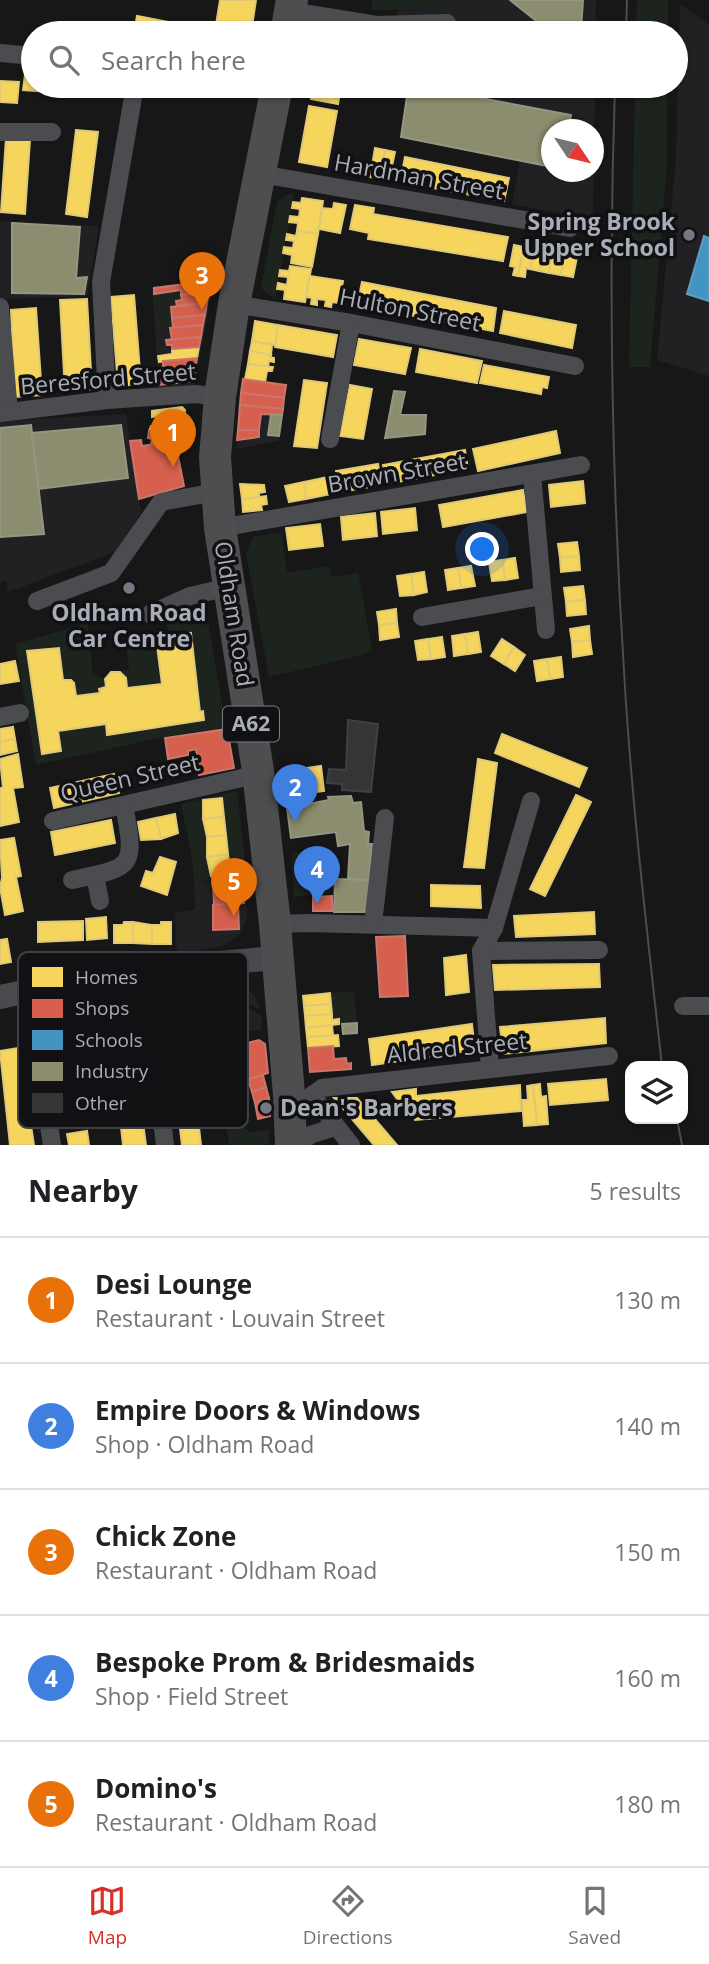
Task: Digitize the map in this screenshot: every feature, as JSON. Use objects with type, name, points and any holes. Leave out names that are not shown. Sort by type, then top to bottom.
[{"type":"highway","name":"Oldham Road","points":[[270,98],[261,174],[234,304],[220,397],[215,457],[220,528],[258,771],[277,958],[300,1095],[290,1145]]},
{"type":"street","points":[[290,15],[342,21]]},
{"type":"street","points":[[0,52],[21,55]]},
{"type":"street","points":[[107,400],[100,282],[133,98]]},
{"type":"street","points":[[0,132],[52,132]]},
{"type":"street","name":"Hardman Street","points":[[261,174],[570,228]]},
{"type":"street","name":"Hulton Street","points":[[234,304],[351,323],[575,366]]},
{"type":"street","points":[[0,307],[4,412]]},
{"type":"street","points":[[330,439],[351,323]]},
{"type":"street","name":"Beresford Street","points":[[4,412],[107,400],[195,394],[220,397]]},
{"type":"street","name":"Brown Street","points":[[220,528],[581,465]]},
{"type":"street","points":[[532,474],[546,630]]},
{"type":"street","points":[[37,601],[110,573],[161,502],[216,492]]},
{"type":"street","points":[[150,614],[190,596],[229,587]]},
{"type":"street","points":[[422,617],[542,596]]},
{"type":"street","points":[[0,717],[20,713]]},
{"type":"street","name":"Queen Street","points":[[53,821],[242,778],[258,771]]},
{"type":"street","points":[[490,1068],[481,951],[494,928],[531,801]]},
{"type":"street","points":[[72,880],[121,867],[128,857],[131,844],[124,805]]},
{"type":"street","points":[[373,924],[385,818]]},
{"type":"street","points":[[94,875],[100,901]]},
{"type":"street","points":[[275,924],[494,928]]},
{"type":"street","points":[[481,951],[599,950]]},
{"type":"street","points":[[248,961],[277,958]]},
{"type":"street","points":[[0,997],[18,993]]},
{"type":"street","points":[[683,1006],[709,1006]]},
{"type":"street","name":"Aldred Street","points":[[300,1095],[322,1088],[609,1056]]},
{"type":"street","points":[[300,1095],[335,1126],[351,1145]]},
{"type":"street","points":[[298,1145],[310,1136],[335,1126]]},
{"type":"shaded area","points":[[372,0],[443,0],[444,10],[371,10]]},
{"type":"shaded area","points":[[443,0],[596,0],[595,21],[398,21],[397,11],[443,10]]},
{"type":"shaded area","points":[[637,0],[668,0],[668,21],[636,21]]},
{"type":"shaded area","name":"Spring Brook Upper School","points":[[680,4],[709,25],[709,376],[657,360],[676,158],[678,98],[688,98],[688,21],[680,21]]},
{"type":"shaded area","points":[[407,98],[595,98],[595,119],[541,119],[541,182],[594,182],[593,220],[512,204],[520,161],[401,137]]},
{"type":"shaded area","points":[[635,98],[667,98],[667,164],[650,367],[629,367]]},
{"type":"shaded area","points":[[288,194],[293,195],[293,202],[275,299],[261,288],[277,202]]},
{"type":"shaded area","points":[[0,221],[99,226],[87,296],[0,299]]},
{"type":"shaded area","points":[[214,279],[195,385],[159,389],[152,287]]},
{"type":"shaded area","points":[[181,290],[182,300],[176,301],[177,306],[171,307],[173,328],[156,330],[154,294]]},
{"type":"shaded area","points":[[243,377],[288,384],[279,441],[237,449],[238,406]]},
{"type":"shaded area","points":[[126,414],[141,513],[115,552],[8,592],[6,581],[0,583],[0,421]]},
{"type":"shaded area","points":[[282,532],[287,573],[329,566],[332,577],[358,573],[372,649],[366,654],[269,677],[246,553],[253,537]]},
{"type":"shaded area","points":[[194,609],[207,616],[226,727],[168,736],[36,765],[15,644],[88,623],[93,674],[105,679],[106,687],[99,689],[100,693],[76,696],[74,683],[71,680],[63,680],[58,648],[27,651],[43,754],[61,751],[58,731],[106,724],[108,735],[204,720],[203,712],[200,712],[191,634],[169,636],[166,620]]},
{"type":"shaded area","points":[[157,640],[162,684],[127,688],[126,678],[120,672],[129,669],[126,644]]},
{"type":"shaded area","points":[[237,791],[247,876],[194,882],[181,804]],"holes":[[[222,798],[230,873],[211,875],[202,810],[204,800]]]},
{"type":"shaded area","points":[[329,849],[330,893],[294,897],[291,853]]},
{"type":"shaded area","points":[[245,878],[247,918],[240,934],[223,946],[177,952],[175,913],[195,910],[194,882]]},
{"type":"shaded area","points":[[248,990],[253,994],[260,1010],[248,1003]]},
{"type":"shaded area","points":[[354,991],[357,1023],[339,1024],[339,1019],[332,1020],[330,993]]},
{"type":"shaded area","points":[[248,1008],[262,1016],[261,1030],[248,1031]]},
{"type":"shaded area","points":[[245,1128],[250,1132],[269,1130],[269,1145],[229,1145],[227,1129]]},
{"type":"building: Homes","points":[[220,0],[256,0],[253,21],[217,21]]},
{"type":"building: Homes","points":[[137,16],[163,21],[136,21]]},
{"type":"building: Homes","points":[[0,81],[19,82],[17,103],[0,102]]},
{"type":"building: Homes","points":[[311,98],[339,98],[338,104]]},
{"type":"building: Homes","points":[[309,106],[337,111],[327,167],[299,162]]},
{"type":"building: Homes","points":[[76,130],[98,132],[87,217],[66,214]]},
{"type":"building: Homes","points":[[6,138],[30,140],[25,214],[1,212]]},
{"type":"building: Homes","points":[[375,148],[385,150],[380,178],[370,177]]},
{"type":"building: Homes","points":[[385,150],[395,152],[389,180],[380,178]]},
{"type":"building: Homes","points":[[405,157],[509,178],[504,201],[400,182]]},
{"type":"building: Homes","points":[[302,198],[323,201],[318,234],[297,231],[298,223],[289,222],[290,216],[299,217],[300,209],[292,208],[293,202],[301,203]]},
{"type":"building: Homes","points":[[334,203],[346,205],[340,233],[319,229],[322,208],[333,209]]},
{"type":"building: Homes","points":[[355,205],[374,208],[373,214],[508,237],[503,261],[368,239],[369,233],[350,229]]},
{"type":"building: Homes","points":[[297,231],[318,234],[312,267],[291,263],[292,255],[283,253],[284,247],[293,248],[294,241],[286,240],[287,234],[296,236]]},
{"type":"building: Homes","points":[[514,245],[524,247],[518,276],[513,275],[515,267],[510,266]]},
{"type":"building: Homes","points":[[524,247],[534,249],[530,269],[526,268],[525,277],[518,276]]},
{"type":"building: Homes","points":[[534,249],[543,250],[539,271],[530,269]]},
{"type":"building: Homes","points":[[543,250],[553,252],[549,273],[539,271]]},
{"type":"building: Homes","points":[[553,252],[565,255],[561,275],[549,273]]},
{"type":"building: Homes","points":[[565,255],[577,257],[573,277],[561,275]]},
{"type":"building: Homes","points":[[290,266],[311,269],[305,302],[284,299],[285,290],[277,289],[278,283],[287,285],[288,277],[279,276],[280,270],[289,271]]},
{"type":"building: Homes","points":[[310,276],[343,281],[339,303],[332,302],[331,307],[325,306],[326,300],[317,299],[317,305],[311,304],[312,298],[306,297]]},
{"type":"building: Homes","points":[[362,282],[496,308],[493,331],[357,305]]},
{"type":"building: Homes","points":[[134,295],[141,384],[118,386],[111,297]]},
{"type":"building: Homes","points":[[87,299],[92,389],[65,392],[60,300]]},
{"type":"building: Homes","points":[[36,308],[42,395],[15,397],[11,310]]},
{"type":"building: Homes","points":[[504,311],[576,325],[572,348],[500,333]]},
{"type":"building: Homes","points":[[255,321],[278,325],[275,345],[252,341]]},
{"type":"building: Homes","points":[[278,325],[337,335],[333,357],[275,347]]},
{"type":"building: Homes","points":[[359,339],[411,348],[405,374],[354,365]]},
{"type":"building: Homes","points":[[252,341],[272,345],[271,355],[250,351]]},
{"type":"building: Homes","points":[[199,347],[197,358],[159,362],[158,356],[172,354],[172,349]]},
{"type":"building: Homes","points":[[420,349],[482,361],[477,383],[416,372]]},
{"type":"building: Homes","points":[[250,351],[271,355],[274,362],[269,361],[268,367],[248,364]]},
{"type":"building: Homes","points":[[248,364],[273,367],[272,371],[267,371],[265,382],[245,379]]},
{"type":"building: Homes","points":[[484,365],[549,377],[547,388],[542,387],[541,394],[480,383]]},
{"type":"building: Homes","points":[[304,380],[327,383],[317,448],[294,446]]},
{"type":"building: Homes","points":[[350,385],[372,389],[363,439],[340,436]]},
{"type":"building: Homes","points":[[182,407],[185,410],[184,419],[157,421],[158,416],[152,417],[152,411]]},
{"type":"building: Homes","points":[[184,419],[183,429],[154,433],[149,431],[151,426],[156,426],[157,421]]},
{"type":"building: Homes","points":[[556,431],[560,453],[478,471],[473,449]]},
{"type":"building: Homes","points":[[465,450],[468,469],[386,484],[383,465]]},
{"type":"building: Homes","points":[[378,464],[382,485],[340,492],[336,471]]},
{"type":"building: Homes","points":[[328,477],[331,494],[306,499],[304,482]]},
{"type":"building: Homes","points":[[583,481],[585,503],[551,507],[549,485]]},
{"type":"building: Homes","points":[[304,482],[306,499],[289,502],[285,486]]},
{"type":"building: Homes","points":[[240,484],[264,485],[265,492],[259,493],[259,497],[242,499]]},
{"type":"building: Homes","points":[[523,490],[527,512],[443,527],[439,505]]},
{"type":"building: Homes","points":[[266,496],[267,504],[261,505],[262,510],[243,512],[242,499]]},
{"type":"building: Homes","points":[[415,508],[417,530],[383,534],[381,512]]},
{"type":"building: Homes","points":[[375,513],[377,536],[343,540],[341,517]]},
{"type":"building: Homes","points":[[320,524],[323,546],[289,550],[286,528]]},
{"type":"building: Homes","points":[[577,542],[579,556],[560,558],[558,544]]},
{"type":"building: Homes","points":[[579,556],[580,570],[561,572],[560,558]]},
{"type":"building: Homes","points":[[515,558],[518,578],[505,580],[502,560]]},
{"type":"building: Homes","points":[[502,560],[505,580],[492,581],[489,562]]},
{"type":"building: Homes","points":[[471,566],[475,586],[461,588],[458,568]]},
{"type":"building: Homes","points":[[458,568],[461,588],[448,590],[445,570]]},
{"type":"building: Homes","points":[[424,572],[427,592],[414,595],[411,574]]},
{"type":"building: Homes","points":[[411,574],[414,595],[400,596],[397,576]]},
{"type":"building: Homes","points":[[583,586],[585,600],[566,602],[564,588]]},
{"type":"building: Homes","points":[[585,600],[586,614],[567,616],[566,602]]},
{"type":"building: Homes","points":[[396,609],[397,623],[379,625],[377,612]]},
{"type":"building: Homes","points":[[397,623],[399,637],[380,640],[379,625]]},
{"type":"building: Homes","points":[[589,626],[590,640],[572,642],[570,629]]},
{"type":"building: Homes","points":[[478,632],[481,652],[468,654],[465,634]]},
{"type":"building: Homes","points":[[191,633],[200,712],[203,711],[204,720],[107,735],[106,724],[58,731],[61,751],[42,754],[27,651],[59,648],[63,680],[71,680],[74,683],[76,696],[100,693],[99,689],[106,687],[105,679],[111,672],[120,672],[126,678],[127,688],[162,684],[156,638]]},
{"type":"building: Homes","points":[[465,634],[468,654],[454,656],[452,636]]},
{"type":"building: Homes","points":[[442,637],[445,657],[431,659],[428,639]]},
{"type":"building: Homes","points":[[428,639],[431,659],[418,660],[415,641]]},
{"type":"building: Homes","points":[[502,639],[514,647],[504,664],[491,656]]},
{"type":"building: Homes","points":[[590,640],[592,654],[573,657],[572,642]]},
{"type":"building: Homes","points":[[514,647],[525,655],[515,671],[504,664]]},
{"type":"building: Homes","points":[[561,657],[563,677],[550,679],[547,659]]},
{"type":"building: Homes","points":[[547,659],[550,679],[537,681],[534,661]]},
{"type":"building: Homes","points":[[15,661],[19,681],[0,684],[0,664]]},
{"type":"building: Homes","points":[[13,727],[15,739],[0,742],[0,729]]},
{"type":"building: Homes","points":[[502,734],[587,768],[579,787],[495,753]]},
{"type":"building: Homes","points":[[15,739],[17,751],[0,755],[0,742]]},
{"type":"building: Homes","points":[[18,754],[23,787],[13,788],[19,822],[0,826],[0,788],[3,788],[0,759]]},
{"type":"building: Homes","points":[[478,759],[497,763],[484,868],[464,867]]},
{"type":"building: Homes","points":[[321,766],[324,791],[289,796],[286,771]]},
{"type":"building: Homes","points":[[114,774],[119,793],[54,808],[50,788]]},
{"type":"building: Homes","points":[[576,795],[591,802],[545,896],[530,889]]},
{"type":"building: Homes","points":[[222,798],[224,817],[203,819],[203,800]]},
{"type":"building: Homes","points":[[175,814],[178,833],[161,839],[156,818]]},
{"type":"building: Homes","points":[[224,817],[226,835],[207,837],[203,819]]},
{"type":"building: Homes","points":[[156,818],[161,839],[141,840],[138,822]]},
{"type":"building: Homes","points":[[111,820],[115,843],[55,855],[51,832]]},
{"type":"building: Homes","points":[[226,835],[228,854],[207,857],[207,837]]},
{"type":"building: Homes","points":[[14,838],[21,876],[16,877],[23,911],[5,915],[0,887],[0,840]]},
{"type":"building: Homes","points":[[228,854],[230,873],[211,876],[207,857]]},
{"type":"building: Homes","points":[[160,857],[176,862],[167,895],[141,886],[146,871],[153,873]]},
{"type":"building: Homes","points":[[431,885],[480,886],[481,908],[431,906]]},
{"type":"building: Homes","points":[[594,912],[595,934],[516,937],[514,916]]},
{"type":"building: Homes","points":[[106,917],[107,938],[87,940],[86,919]]},
{"type":"building: Homes","points":[[83,921],[83,940],[38,942],[38,922]]},
{"type":"building: Homes","points":[[124,922],[133,922],[133,943],[114,943],[114,925],[123,925]]},
{"type":"building: Homes","points":[[133,922],[152,925],[152,944],[133,943]]},
{"type":"building: Homes","points":[[161,922],[171,922],[171,944],[152,944],[152,925],[161,925]]},
{"type":"building: Homes","points":[[7,939],[11,962],[0,964],[0,940]]},
{"type":"building: Homes","points":[[466,955],[469,992],[446,995],[444,958]]},
{"type":"building: Homes","points":[[599,964],[600,987],[495,990],[493,965]]},
{"type":"building: Homes","points":[[330,993],[331,1004],[304,1006],[303,996]]},
{"type":"building: Homes","points":[[331,1004],[332,1014],[305,1016],[304,1006]]},
{"type":"building: Homes","points":[[332,1014],[332,1020],[339,1019],[339,1024],[306,1028],[305,1016]]},
{"type":"building: Homes","points":[[605,1018],[606,1043],[503,1054],[500,1027]]},
{"type":"building: Homes","points":[[472,1024],[475,1050],[372,1065],[369,1039]]},
{"type":"building: Homes","points":[[332,1025],[333,1035],[307,1037],[306,1028]]},
{"type":"building: Homes","points":[[338,1035],[339,1046],[308,1048],[307,1037]]},
{"type":"building: Homes","points":[[18,1048],[18,1128],[31,1128],[34,1145],[10,1145],[0,1051]]},
{"type":"building: Homes","points":[[606,1079],[608,1100],[550,1105],[548,1084]]},
{"type":"building: Homes","points":[[540,1084],[541,1097],[546,1096],[548,1124],[537,1125],[533,1085]]},
{"type":"building: Homes","points":[[520,1085],[521,1111],[415,1120],[412,1110],[405,1110],[392,1092],[416,1089],[416,1096]]},
{"type":"building: Homes","points":[[533,1085],[537,1125],[524,1126],[522,1100],[528,1100],[527,1086]]},
{"type":"building: Homes","points":[[334,1098],[357,1098],[397,1145],[374,1145]]},
{"type":"building: Homes","points":[[121,1128],[144,1128],[146,1145],[123,1145]]},
{"type":"building: Homes","points":[[180,1128],[199,1128],[201,1145],[182,1145]]},
{"type":"building: Homes","points":[[87,1131],[89,1145],[69,1145],[67,1134]]},
{"type":"building: Shops","points":[[211,281],[209,292],[181,295],[181,290],[154,294],[154,288]]},
{"type":"building: Shops","points":[[209,292],[207,303],[177,306],[176,301],[182,300],[181,295]]},
{"type":"building: Shops","points":[[207,303],[205,315],[172,318],[171,307]]},
{"type":"building: Shops","points":[[205,315],[203,325],[173,328],[172,318]]},
{"type":"building: Shops","points":[[203,325],[201,337],[172,340],[170,328]]},
{"type":"building: Shops","points":[[201,337],[199,347],[172,349],[172,345],[167,345],[166,340]]},
{"type":"building: Shops","points":[[197,358],[193,381],[160,385],[159,371],[169,370],[168,366],[163,367],[163,361]]},
{"type":"building: Shops","points":[[243,379],[286,385],[284,398],[241,393]]},
{"type":"building: Shops","points":[[241,393],[284,398],[283,409],[240,405]]},
{"type":"building: Shops","points":[[240,405],[283,409],[282,415],[261,414],[259,430],[238,430]]},
{"type":"building: Shops","points":[[183,429],[182,440],[151,444],[152,439],[148,438],[149,431],[154,433]]},
{"type":"building: Shops","points":[[238,430],[259,430],[259,437],[237,440]]},
{"type":"building: Shops","points":[[141,440],[142,446],[175,441],[184,486],[139,499],[130,441]]},
{"type":"building: Shops","points":[[227,729],[234,768],[199,775],[196,749],[188,751],[188,755],[168,759],[165,738]]},
{"type":"building: Shops","points":[[243,881],[244,903],[214,905],[213,882]]},
{"type":"building: Shops","points":[[332,896],[332,911],[313,911],[313,897]]},
{"type":"building: Shops","points":[[238,903],[239,929],[213,930],[213,905]]},
{"type":"building: Shops","points":[[405,936],[408,996],[380,997],[376,937]]},
{"type":"building: Shops","points":[[259,1040],[265,1044],[268,1073],[248,1079],[248,1043]]},
{"type":"building: Shops","points":[[333,1046],[334,1059],[346,1058],[347,1064],[351,1063],[351,1069],[310,1072],[308,1048]]},
{"type":"building: Shops","points":[[263,1075],[266,1087],[252,1092],[248,1079]]},
{"type":"building: Shops","points":[[266,1087],[269,1098],[255,1103],[252,1092]]},
{"type":"building: Shops","points":[[269,1098],[270,1116],[258,1119],[255,1103]]},
{"type":"building: Schools","points":[[704,236],[709,238],[709,301],[687,294]]},
{"type":"building: Industry","points":[[510,0],[583,0],[582,21],[536,21]]},
{"type":"building: Industry","points":[[407,98],[481,98],[571,115],[570,119],[541,119],[541,165],[401,137]]},
{"type":"building: Industry","points":[[12,223],[80,227],[76,278],[87,277],[84,294],[12,293]]},
{"type":"building: Industry","points":[[394,391],[405,392],[400,415],[426,415],[425,434],[385,438]]},
{"type":"building: Industry","points":[[271,414],[282,415],[279,436],[268,435]]},
{"type":"building: Industry","points":[[31,425],[44,534],[0,537],[0,428]]},
{"type":"building: Industry","points":[[121,425],[128,478],[39,489],[32,433]]},
{"type":"building: Industry","points":[[351,796],[353,803],[361,802],[364,831],[369,832],[368,844],[372,844],[369,880],[348,879],[350,844],[338,846],[336,832],[291,838],[287,808],[329,800],[328,797]]},
{"type":"building: Industry","points":[[335,879],[369,880],[368,912],[334,912]]},
{"type":"building: Industry","points":[[357,1023],[357,1033],[343,1034],[342,1024]]},
{"type":"building: Other","points":[[348,720],[378,724],[371,792],[342,790],[342,784],[327,783],[329,769],[346,770]]},
{"type":"tram line","points":[[626,21],[627,0]]},
{"type":"tram line","points":[[615,98],[612,312],[614,462],[621,613],[632,782],[661,1061]]},
{"type":"tram line","points":[[678,1124],[682,1145]]},
{"type":"place","name":"Spring Brook Upper School","points":[[689,235]]},
{"type":"place","name":"Chick Zone","points":[[202,310]]},
{"type":"place","name":"Desi Lounge","points":[[173,467]]},
{"type":"place","name":"Oldham Road Car Centre","points":[[129,588]]},
{"type":"place","name":"Empire Doors & Windows","points":[[295,822]]},
{"type":"place","name":"Bespoke Prom & Bridesmaids","points":[[317,904]]},
{"type":"place","name":"Domino's","points":[[234,916]]},
{"type":"place","name":"Dean's Barbers","points":[[266,1108]]}]
